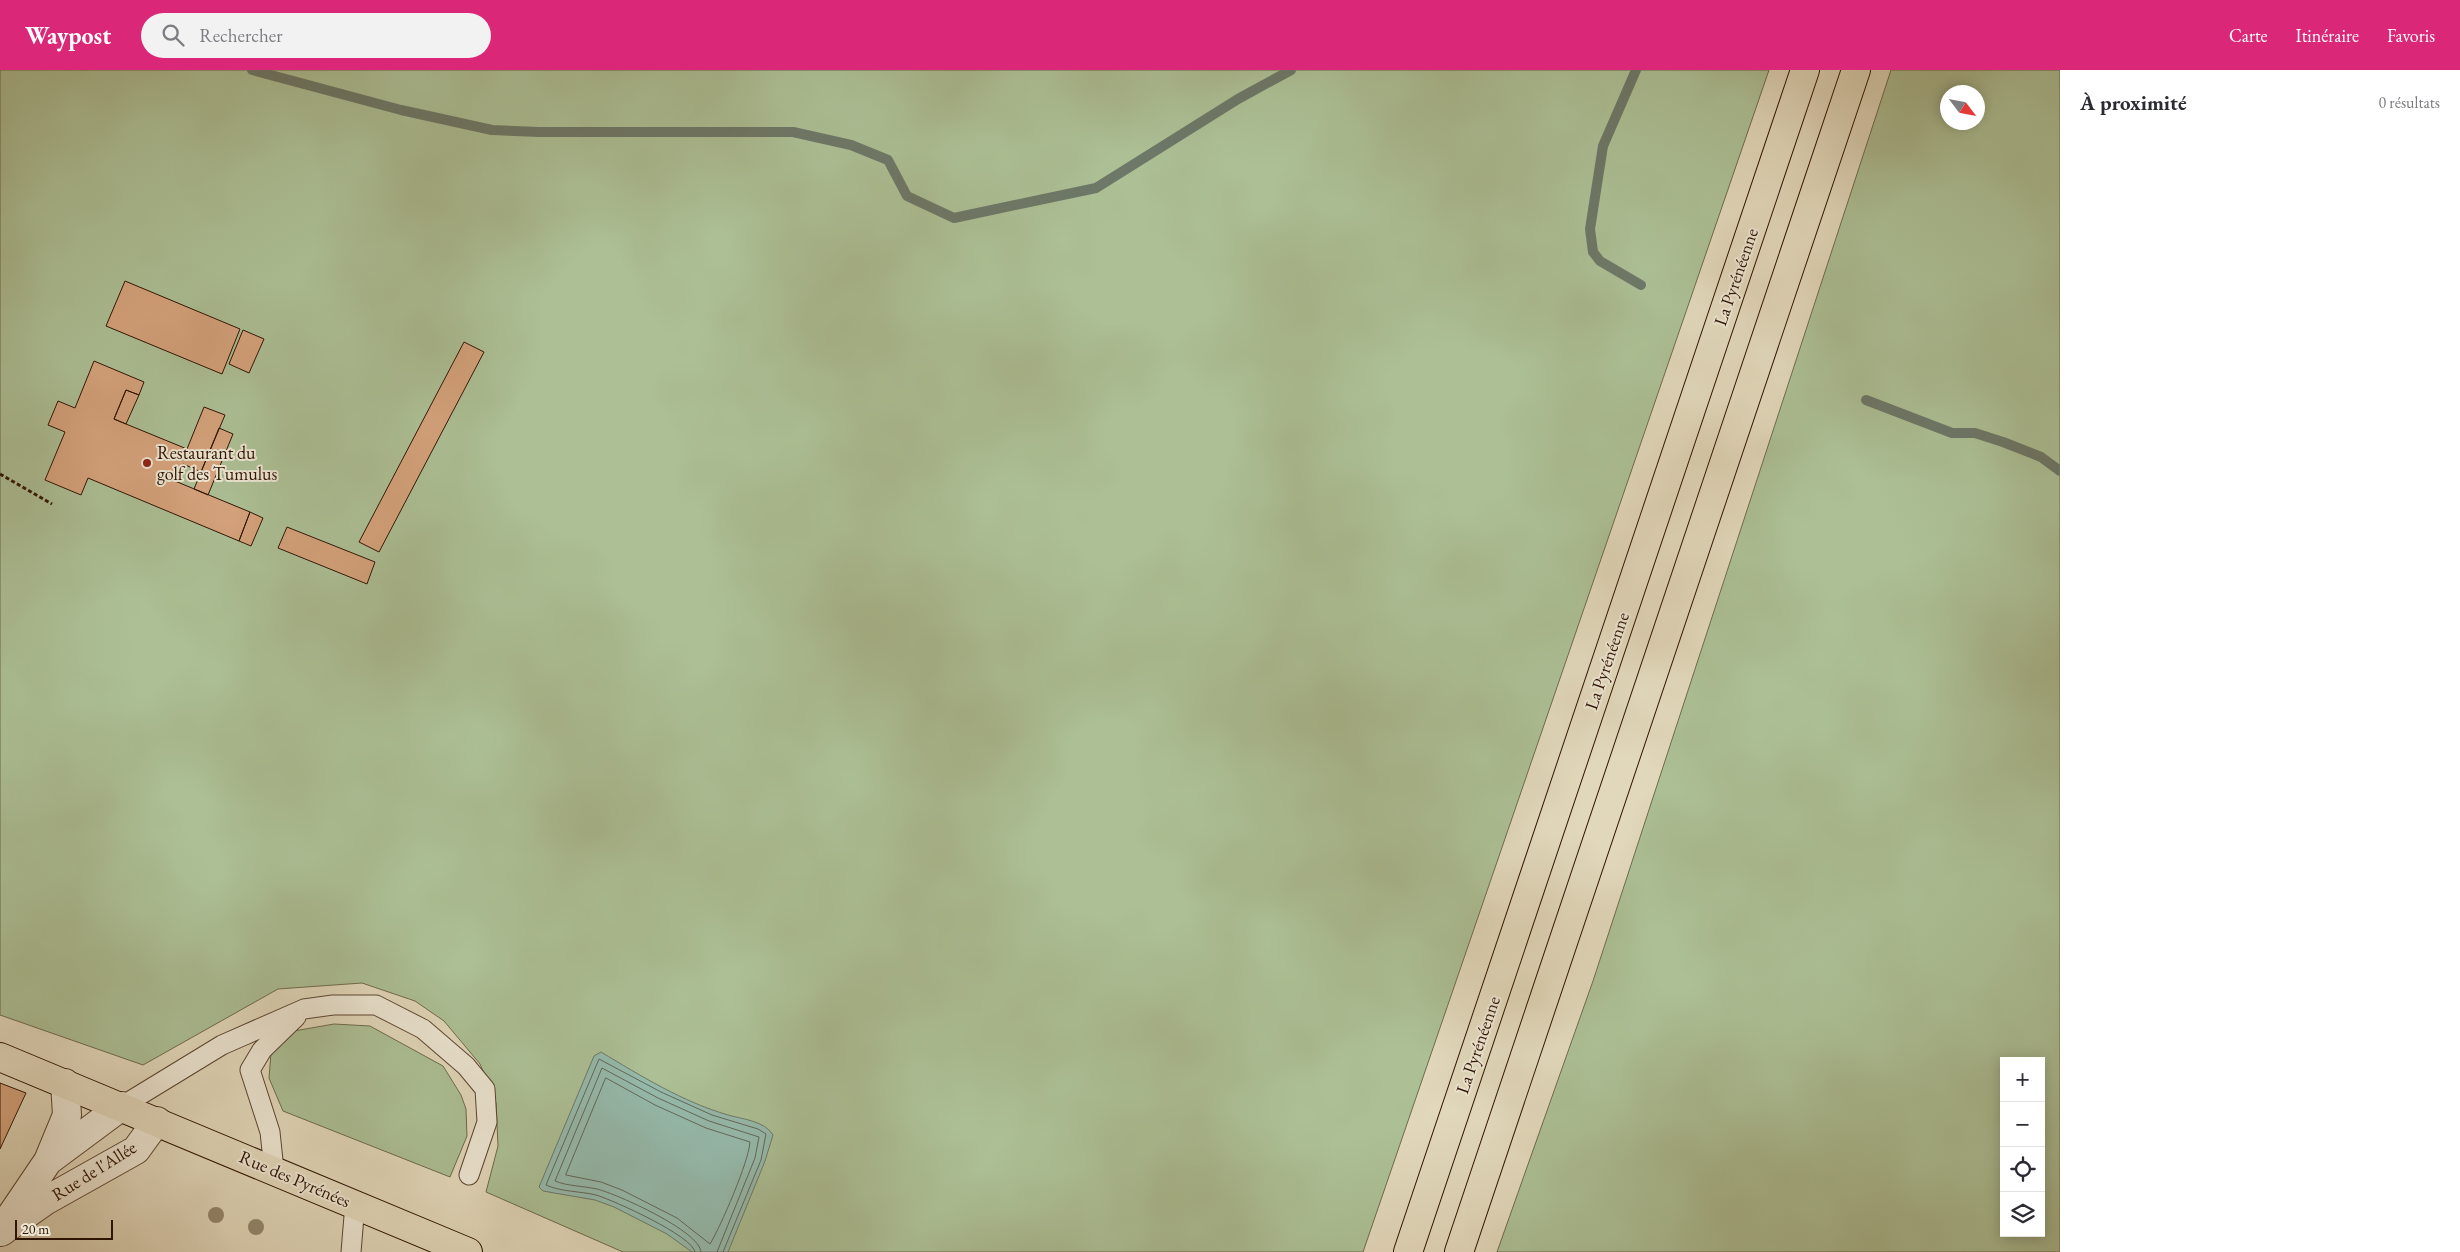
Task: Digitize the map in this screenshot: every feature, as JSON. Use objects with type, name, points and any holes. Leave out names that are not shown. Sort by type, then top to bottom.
[{"type":"main road","name":"La Pyrénéenne","points":[[1408,1252],[1805,70]]},
{"type":"main road","points":[[1459,1252],[1856,70]]},
{"type":"main road","name":"Rue des Pyrénées","points":[[0,1057],[122,1106],[468,1252]]},
{"type":"street","name":"Rue de l'Allée","points":[[0,1232],[48,1161],[67,1115],[64,1083]]},
{"type":"street","name":"Rue de l'Allée","points":[[48,1161],[122,1106]]},
{"type":"street","name":"Rue de l'Allée","points":[[0,1232],[45,1201],[136,1150],[157,1121]]},
{"type":"lane","points":[[122,1106],[222,1045],[304,1009],[333,1005],[376,1005],[423,1029],[466,1066],[485,1089],[487,1122],[469,1175]]},
{"type":"lane","points":[[274,1170],[270,1132],[250,1070],[262,1050],[304,1009]]},
{"type":"lane","points":[[351,1252],[355,1204]]},
{"type":"path","points":[[0,474],[52,504]]},
{"type":"shaded area","points":[[0,70],[1769,70],[1363,1252],[623,1252],[486,1192],[498,1146],[496,1103],[491,1089],[480,1064],[444,1021],[415,1001],[362,983],[278,989],[143,1065],[0,1015]]},
{"type":"shaded area","points":[[1891,70],[2060,70],[2060,1252],[1497,1252],[1593,981]]},
{"type":"shaded area","points":[[334,1024],[370,1026],[443,1066],[461,1095],[466,1109],[467,1136],[450,1177],[283,1111],[269,1078],[271,1053],[294,1031]]},
{"type":"water","points":[[601,1052],[679,1096],[711,1110],[759,1124],[773,1135],[765,1161],[728,1252],[692,1252],[667,1234],[614,1207],[595,1200],[543,1191],[539,1187],[594,1056]]},
{"type":"building","points":[[125,281],[240,329],[222,374],[106,326]]},
{"type":"building","points":[[243,330],[264,339],[249,373],[229,364]]},
{"type":"building","points":[[464,342],[484,352],[379,552],[359,542]]},
{"type":"building","points":[[94,361],[144,382],[139,395],[126,390],[114,419],[126,424],[187,449],[204,407],[225,415],[201,472],[183,464],[175,481],[250,512],[239,541],[88,478],[81,495],[45,480],[65,432],[48,425],[58,401],[75,408]]},
{"type":"building","points":[[126,390],[139,395],[126,424],[114,419]]},
{"type":"building","points":[[219,428],[233,434],[208,495],[194,489]]},
{"type":"building","points":[[250,512],[263,518],[251,546],[239,541]]},
{"type":"building","points":[[287,527],[375,562],[367,584],[278,548]]},
{"type":"building","points":[[0,1083],[26,1093],[0,1149]]},
{"type":"waterway","points":[[252,70],[401,110],[492,130],[539,132],[793,132],[851,145],[888,160],[907,196],[954,218],[1096,188],[1238,99],[1291,70]]},
{"type":"waterway","points":[[1636,70],[1603,146],[1590,229],[1593,252],[1600,261],[1641,285]]},
{"type":"waterway","points":[[1866,400],[1952,433],[1975,433],[2003,442],[2041,457],[2060,471]]},
{"type":"place","name":"Restaurant du golf des Tumulus","points":[[147,463]]}]
